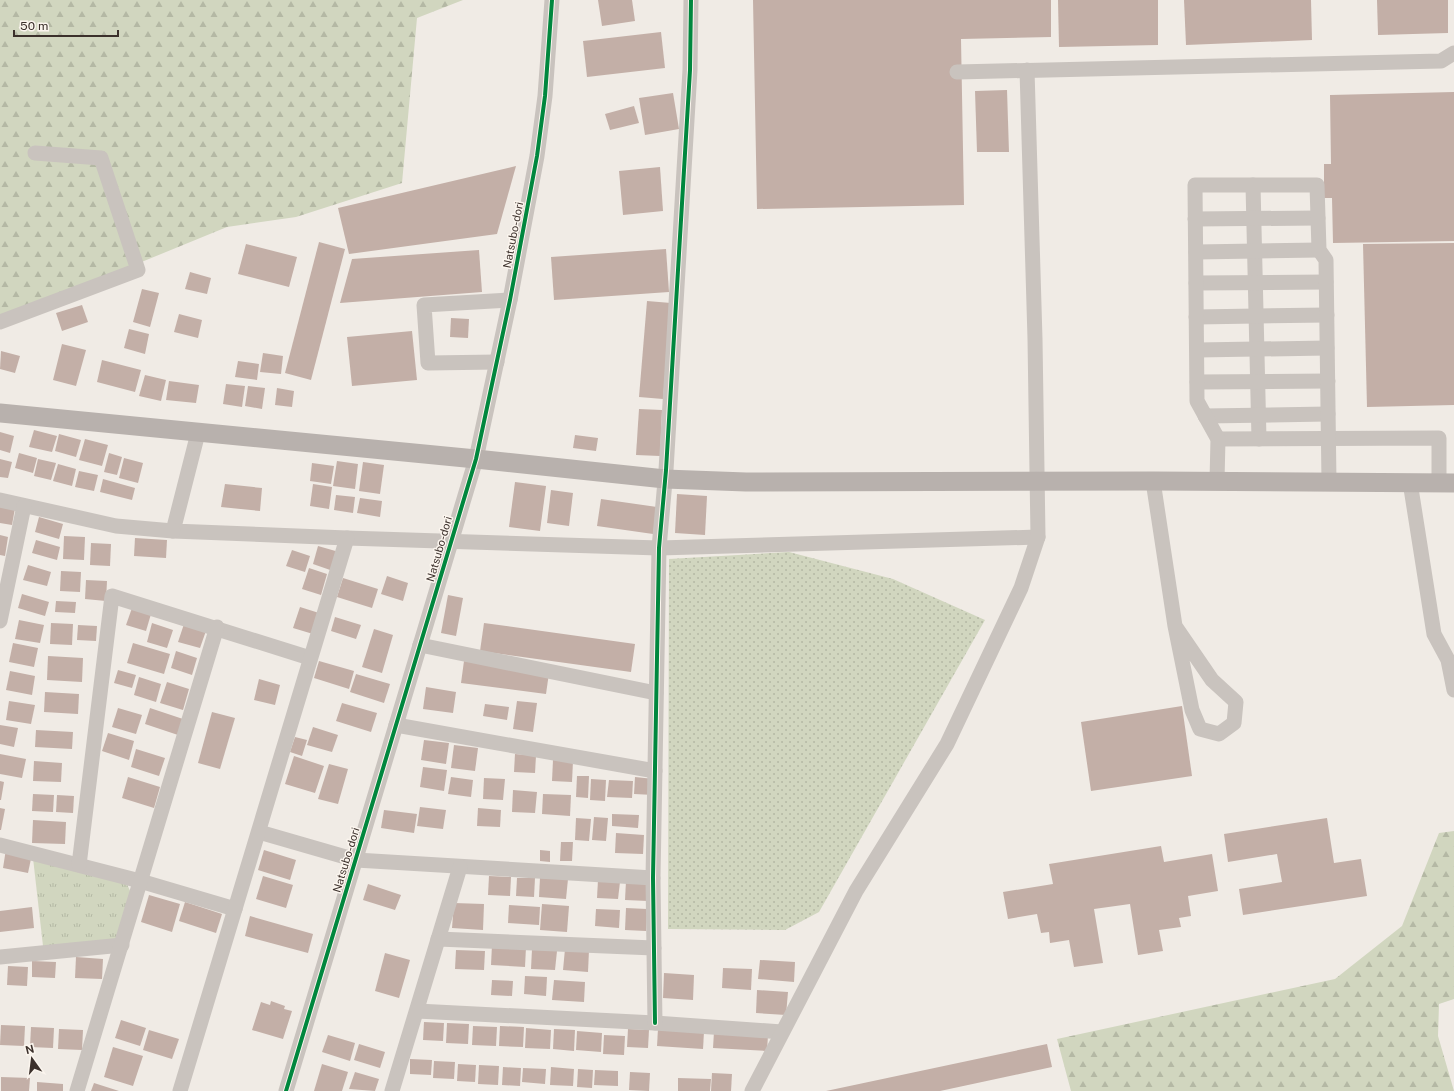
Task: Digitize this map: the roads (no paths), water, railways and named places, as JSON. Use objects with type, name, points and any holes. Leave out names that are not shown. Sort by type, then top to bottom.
[{"type":"main road","points":[[0,413],[476,459],[665,480],[746,482],[1217,481],[1447,483]]},
{"type":"street","name":"Natsubo-dori","points":[[286,1091],[476,459],[510,300],[537,156],[545,96],[552,0]]},
{"type":"street","points":[[655,1023],[653,878],[659,548],[665,480],[689,78],[691,0]]},
{"type":"street","points":[[957,72],[1441,61],[1454,53]]},
{"type":"street","points":[[752,1091],[856,891],[947,744],[1021,588],[1038,537],[1035,339],[1028,70]]},
{"type":"street","points":[[0,322],[138,270],[101,158],[35,153]]},
{"type":"street","points":[[1217,481],[1218,439],[1197,401],[1195,186],[1317,184],[1319,250],[1326,260],[1329,482]]},
{"type":"street","points":[[1254,185],[1259,439]]},
{"type":"street","points":[[1196,219],[1318,218]]},
{"type":"street","points":[[1196,252],[1319,250]]},
{"type":"street","points":[[1196,283],[1326,282]]},
{"type":"street","points":[[497,362],[428,363],[424,305],[510,300]]},
{"type":"street","points":[[1196,317],[1327,315]]},
{"type":"street","points":[[1197,350],[1327,348]]},
{"type":"street","points":[[1197,382],[1328,381]]},
{"type":"street","points":[[1205,416],[1328,414]]},
{"type":"street","points":[[173,531],[198,433]]},
{"type":"street","points":[[1218,439],[1439,438],[1447,483]]},
{"type":"street","points":[[1153,481],[1175,626],[1192,710],[1200,729],[1219,734],[1234,723],[1236,702],[1212,680],[1175,626]]},
{"type":"street","points":[[1410,482],[1434,634],[1448,660],[1454,690]]},
{"type":"street","points":[[0,500],[116,526],[173,531],[348,538],[659,548],[1038,537]]},
{"type":"street","points":[[0,621],[24,506]]},
{"type":"street","points":[[180,1091],[310,658],[348,538]]},
{"type":"street","points":[[79,865],[112,596],[217,627],[310,658]]},
{"type":"street","points":[[77,1091],[217,627]]},
{"type":"street","points":[[420,645],[656,693]]},
{"type":"street","points":[[396,725],[655,771]]},
{"type":"street","points":[[259,832],[356,860],[653,878]]},
{"type":"street","points":[[0,845],[140,881],[235,909]]},
{"type":"street","points":[[392,1091],[460,867]]},
{"type":"street","points":[[438,938],[654,948]]},
{"type":"street","points":[[0,957],[122,945]]},
{"type":"street","points":[[417,1011],[655,1023],[782,1032]]}]
